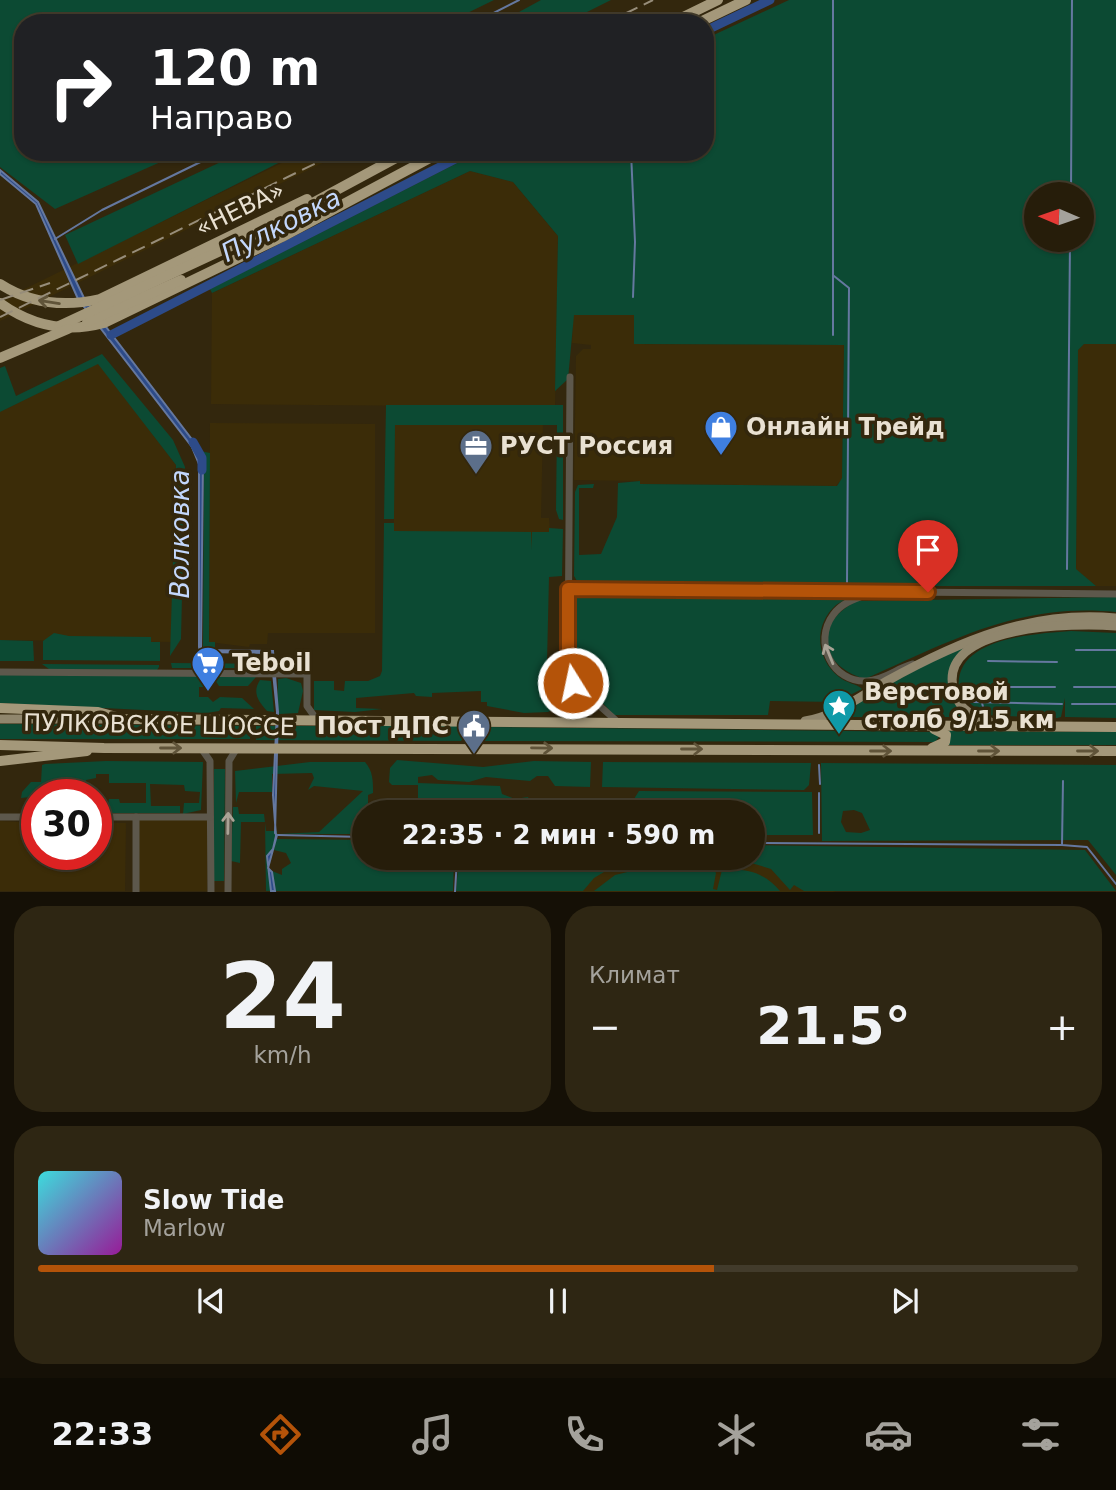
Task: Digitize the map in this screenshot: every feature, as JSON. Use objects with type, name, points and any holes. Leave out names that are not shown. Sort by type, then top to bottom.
[{"type":"highway","points":[[689,14],[718,0]]},
{"type":"highway","points":[[714,15],[746,0]]},
{"type":"highway","name":"«НЕВА»","points":[[138,295],[389,161]]},
{"type":"highway","name":"«НЕВА»","points":[[138,295],[411,161]]},
{"type":"highway","name":"«НЕВА»","points":[[138,295],[421,161]]},
{"type":"highway","points":[[0,284],[28,298],[50,303],[77,304],[138,295]]},
{"type":"highway","points":[[0,303],[33,321],[78,328],[104,323],[138,295]]},
{"type":"highway","points":[[0,351],[138,295]]},
{"type":"highway","points":[[0,358],[138,295]]},
{"type":"highway","points":[[0,708],[98,712],[124,719]]},
{"type":"highway","name":"ПУЛКОВСКОЕ ШОССЕ","points":[[124,719],[1116,727]]},
{"type":"highway","points":[[921,751],[945,742],[946,735],[941,730],[924,727]]},
{"type":"highway","name":"ПУЛКОВСКОЕ ШОССЕ","points":[[0,745],[104,748],[1116,751]]},
{"type":"highway","points":[[0,761],[55,757],[104,748]]},
{"type":"main road","points":[[780,725],[825,716],[921,662],[980,635],[1023,623],[1084,617],[1116,618]]},
{"type":"main road","points":[[1009,727],[973,717],[956,698],[953,671],[965,651],[984,641],[1031,629],[1070,624],[1116,626]]},
{"type":"main road","name":"ПУЛКОВСКОЕ ШОССЕ","points":[[0,719],[124,719]]},
{"type":"street","points":[[570,377],[568,672],[573,683],[620,724]]},
{"type":"street","points":[[568,589],[1116,594]]},
{"type":"street","points":[[875,592],[845,604],[832,617],[825,629],[824,643],[832,664],[844,675],[868,681],[921,662]]},
{"type":"street","points":[[0,672],[307,674],[307,702],[317,720]]},
{"type":"street","points":[[573,722],[589,710],[585,694]]},
{"type":"street","points":[[295,720],[307,702]]},
{"type":"street","points":[[228,891],[229,761],[238,747]]},
{"type":"street","points":[[200,748],[209,761],[211,891]]},
{"type":"street","points":[[0,817],[21,817]]},
{"type":"street","points":[[112,817],[210,817]]},
{"type":"street","points":[[133,891],[134,817]]},
{"type":"street","points":[[211,891],[221,885],[228,891]]},
{"type":"shaded area","points":[[286,161],[327,161],[0,321],[0,301]]},
{"type":"shaded area","points":[[470,171],[513,182],[558,236],[555,407],[211,404],[212,293]]},
{"type":"shaded area","points":[[573,315],[634,315],[635,344],[844,345],[842,479],[836,486],[640,484],[639,481],[574,480],[576,356],[583,349],[591,349],[591,345],[572,343]]},
{"type":"shaded area","points":[[1084,344],[1116,344],[1116,586],[1096,586],[1076,570],[1078,350]]},
{"type":"shaded area","points":[[98,363],[176,465],[173,642],[0,640],[0,412]]},
{"type":"shaded area","points":[[210,423],[375,424],[375,633],[268,633],[267,644],[250,644],[249,647],[209,642]]},
{"type":"shaded area","points":[[394,425],[543,425],[541,518],[549,518],[550,532],[532,532],[532,652],[422,651],[406,629],[394,628]]},
{"type":"shaded area","points":[[137,816],[208,818],[207,891],[138,891]]},
{"type":"shaded area","points":[[0,821],[21,822],[21,870],[112,870],[112,823],[126,823],[125,891],[0,891]]},
{"type":"shaded area","points":[[765,863],[836,892],[559,892],[579,870],[765,870]]},
{"type":"green space","points":[[0,0],[494,0],[465,14],[14,14],[14,161],[163,161],[55,209],[0,167]]},
{"type":"green space","points":[[541,0],[611,0],[583,14],[515,14]]},
{"type":"green space","points":[[789,0],[1116,0],[1116,344],[1084,344],[1078,350],[1076,569],[1096,586],[580,586],[574,576],[575,492],[578,485],[594,484],[593,488],[579,488],[579,555],[601,554],[617,517],[618,483],[640,481],[640,484],[837,486],[842,478],[844,345],[634,344],[634,315],[574,315],[568,379],[555,391],[558,236],[513,182],[470,171],[212,293],[210,289],[461,161],[714,161],[714,35]]},
{"type":"green space","points":[[223,161],[282,161],[78,264],[65,235]]},
{"type":"green space","points":[[102,354],[173,440],[185,467],[181,639],[170,656],[176,465],[98,364],[0,412],[0,368],[5,366],[16,396]]},
{"type":"green space","points":[[386,405],[563,405],[563,520],[559,519],[556,510],[557,425],[395,425],[394,519],[384,519]]},
{"type":"green space","points":[[200,451],[210,453],[209,642],[215,642],[215,653],[203,647],[204,459]]},
{"type":"green space","points":[[384,523],[394,523],[394,531],[531,532],[532,550],[532,532],[549,532],[549,528],[563,529],[562,576],[549,577],[547,662],[561,663],[554,665],[552,674],[564,676],[589,707],[581,712],[580,703],[574,698],[548,712],[524,713],[487,706],[487,702],[481,702],[481,691],[432,693],[432,697],[416,696],[414,693],[356,698],[356,708],[382,709],[355,712],[314,710],[314,681],[334,681],[334,690],[344,691],[345,681],[368,681],[380,676],[382,671]]},
{"type":"green space","points":[[581,592],[861,592],[839,603],[829,613],[824,622],[820,642],[831,670],[862,689],[836,702],[770,701],[768,715],[614,715],[575,674],[573,602]]},
{"type":"green space","points":[[1116,597],[1116,612],[1081,610],[1016,619],[956,639],[865,679],[849,673],[838,664],[830,654],[827,643],[833,620],[857,601]]},
{"type":"green space","points":[[1069,622],[965,647],[953,663],[950,682],[955,701],[968,717],[830,717],[952,650]]},
{"type":"green space","points":[[1071,631],[1116,633],[1116,718],[1065,717],[1065,698],[1061,717],[1057,718],[984,715],[960,695],[959,676],[967,661],[979,650],[1016,638]]},
{"type":"green space","points":[[54,633],[69,636],[151,637],[151,642],[160,642],[160,661],[43,660],[43,641]]},
{"type":"green space","points":[[0,640],[33,641],[34,661],[0,661]]},
{"type":"green space","points":[[171,663],[299,664],[300,668],[172,668]]},
{"type":"green space","points":[[42,664],[159,667],[157,670],[49,669]]},
{"type":"green space","points":[[0,675],[204,676],[209,680],[209,687],[199,687],[199,697],[208,697],[213,702],[220,697],[242,698],[254,709],[221,708],[219,711],[206,713],[0,703]]},
{"type":"green space","points":[[220,677],[256,677],[248,686],[219,686],[215,680]]},
{"type":"green space","points":[[286,678],[301,683],[303,691],[298,713],[279,714],[277,710],[278,679]]},
{"type":"green space","points":[[260,680],[271,681],[274,712],[267,711],[259,700],[256,688]]},
{"type":"green space","points":[[0,724],[251,726],[250,739],[0,739]]},
{"type":"green space","points":[[256,726],[460,726],[464,728],[465,736],[461,741],[256,740]]},
{"type":"green space","points":[[484,727],[934,732],[939,737],[935,742],[484,741],[478,734]]},
{"type":"green space","points":[[949,731],[1116,732],[1116,745],[948,745]]},
{"type":"green space","points":[[397,760],[483,767],[534,761],[591,762],[590,787],[555,786],[548,776],[537,776],[530,781],[486,777],[469,782],[438,780],[432,775],[418,777],[418,783],[500,786],[502,794],[515,799],[528,797],[529,800],[418,800],[418,785],[392,785],[389,782],[390,768]]},
{"type":"green space","points":[[106,761],[203,762],[201,810],[183,814],[184,803],[199,803],[200,792],[185,791],[184,785],[150,784],[151,806],[180,806],[180,813],[112,813],[112,799],[119,799],[120,803],[146,803],[146,783],[112,783],[109,774],[96,774],[96,778],[91,779],[41,779],[42,765]]},
{"type":"green space","points":[[310,762],[365,762],[372,776],[373,793],[368,795],[368,800],[353,800],[363,791],[314,786],[308,790],[314,778],[312,773],[272,774],[272,792],[239,792],[236,803],[235,771]]},
{"type":"green space","points":[[603,762],[811,763],[809,785],[804,790],[602,787]]},
{"type":"green space","points":[[821,763],[1116,765],[1116,875],[1088,840],[822,841]],"holes":[[[854,810],[862,813],[870,830],[861,833],[846,832],[841,822],[843,811]]]},
{"type":"green space","points":[[214,769],[225,769],[224,881],[214,881]]},
{"type":"green space","points":[[639,791],[812,792],[813,835],[765,835],[765,800],[633,800]]},
{"type":"green space","points":[[352,801],[352,834],[279,834],[319,832]]},
{"type":"green space","points":[[233,807],[238,807],[239,814],[264,814],[265,822],[241,822],[240,863],[231,861]]},
{"type":"green space","points":[[265,823],[266,831],[277,831],[267,869],[282,875],[282,869],[291,863],[286,853],[274,850],[276,839],[352,840],[352,870],[454,870],[453,891],[266,891]]},
{"type":"green space","points":[[765,845],[1085,850],[1116,891],[804,891],[794,885],[790,890],[771,869],[765,867]]},
{"type":"green space","points":[[458,870],[607,870],[594,878],[583,891],[456,891]]},
{"type":"green space","points":[[636,870],[714,870],[716,873],[713,889],[717,890],[722,870],[739,870],[761,875],[780,891],[594,891],[615,875]]},
{"type":"water","points":[[0,170],[38,202],[84,298],[197,446],[203,460],[201,650],[273,651],[278,712],[275,825],[273,795],[277,712],[271,653],[200,652],[199,464],[192,447],[78,299],[36,204],[0,174]]},
{"type":"water","points":[[277,835],[268,867],[267,856],[273,849]]},
{"type":"water","points":[[268,868],[272,872],[275,891],[271,891]]},
{"type":"waterway","points":[[492,14],[519,0]]},
{"type":"waterway","name":"Пулковка","points":[[714,27],[770,0]]},
{"type":"waterway","points":[[833,0],[833,335]]},
{"type":"waterway","points":[[1071,182],[1072,0]]},
{"type":"waterway","points":[[55,239],[102,210],[203,161]]},
{"type":"waterway","name":"Пулковка","points":[[111,335],[451,161]]},
{"type":"waterway","points":[[631,161],[635,242],[633,297]]},
{"type":"waterway","points":[[1067,569],[1070,252]]},
{"type":"waterway","points":[[834,276],[849,288],[847,583]]},
{"type":"waterway","name":"Волковка","points":[[193,442],[202,458],[202,470]]},
{"type":"waterway","points":[[1076,650],[1116,650]]},
{"type":"waterway","points":[[988,661],[1057,662]]},
{"type":"waterway","points":[[986,687],[1055,687]]},
{"type":"waterway","points":[[1074,687],[1116,687]]},
{"type":"waterway","points":[[973,702],[1062,704]]},
{"type":"waterway","points":[[982,703],[985,714]]},
{"type":"waterway","points":[[1072,704],[1116,704]]},
{"type":"waterway","points":[[819,765],[820,784]]},
{"type":"waterway","points":[[1063,781],[1062,845],[1087,847],[1116,884]]},
{"type":"waterway","points":[[819,793],[819,833]]},
{"type":"waterway","points":[[278,835],[352,837]]},
{"type":"waterway","points":[[765,843],[1062,845]]},
{"type":"waterway","points":[[455,892],[456,870]]},
{"type":"railway","points":[[624,14],[653,0]]},
{"type":"railway","points":[[0,317],[321,161]]},
{"type":"railway","points":[[0,300],[50,283]]},
{"type":"place","name":"Онлайн Трейд","points":[[721,457]]},
{"type":"place","name":"РУСТ Россия","points":[[476,476]]},
{"type":"place","name":"Teboil","points":[[208,693]]},
{"type":"place","name":"Верстовой столб 9/15 км","points":[[839,736]]},
{"type":"place","name":"Пост ДПС","points":[[474,756]]},
{"type":"route","points":[[573,683],[568,668],[568,589],[928,592]]}]
